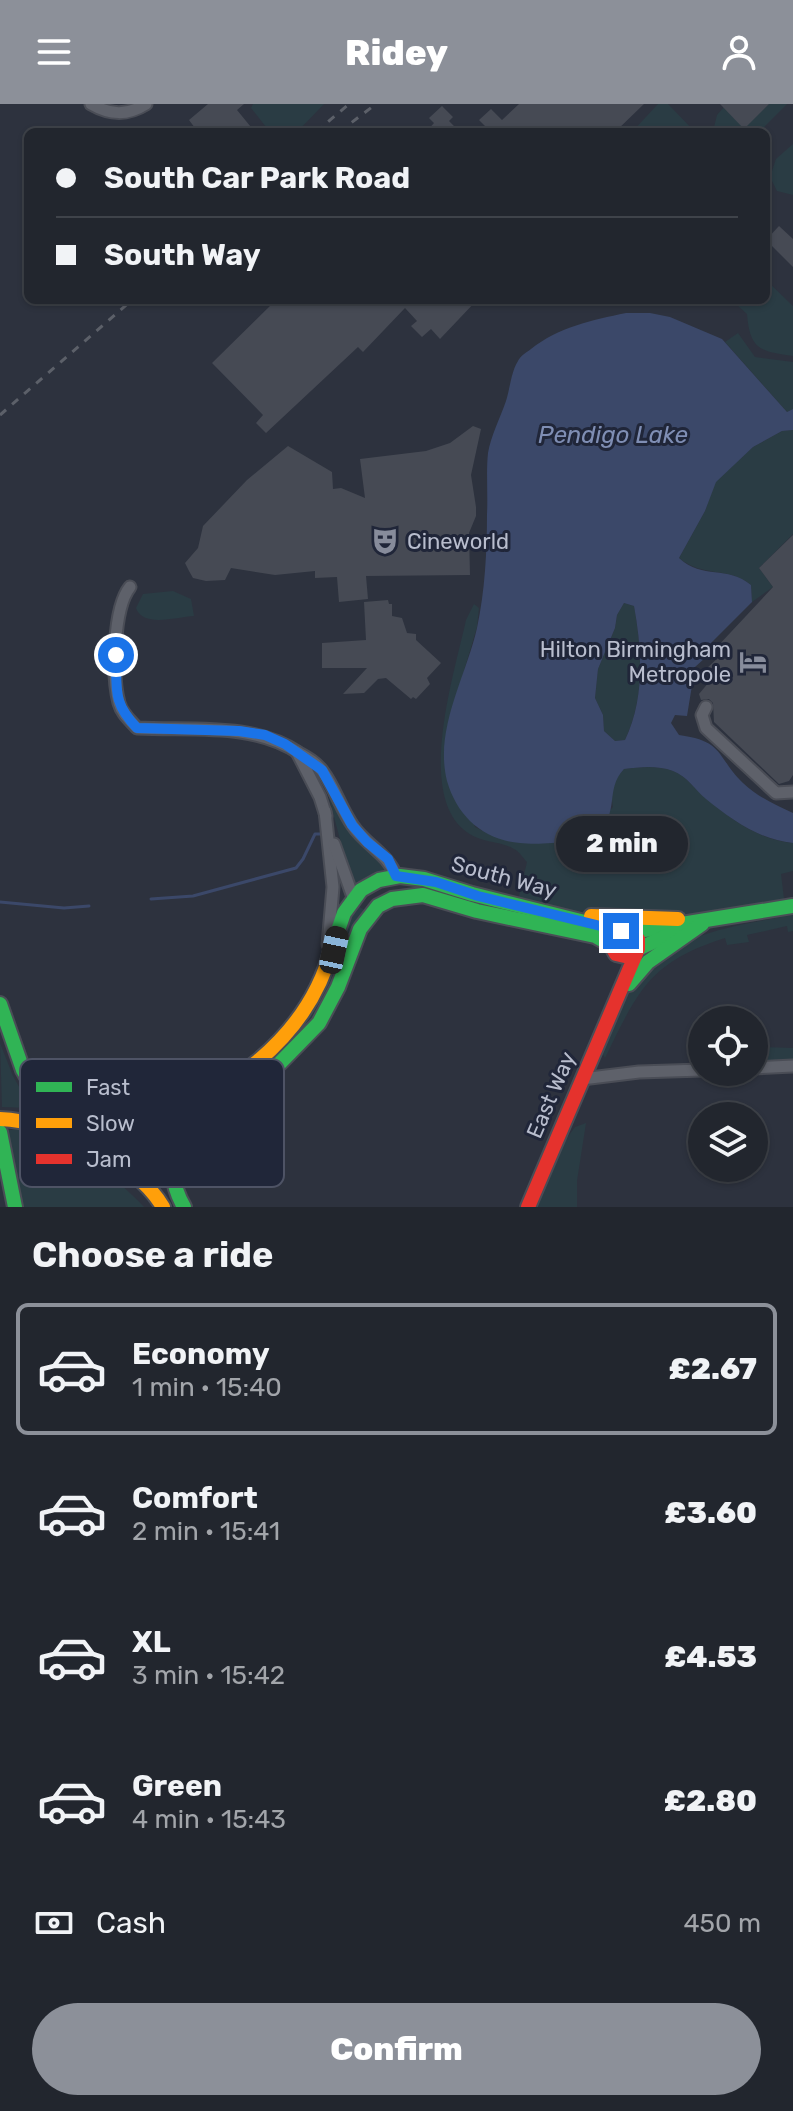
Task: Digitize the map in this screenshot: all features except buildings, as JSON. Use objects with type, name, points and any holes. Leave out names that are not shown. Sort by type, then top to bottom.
[{"type":"main road","points":[[258,1059],[284,1037],[322,981],[343,914],[353,897],[376,881],[396,876]]},
{"type":"main road","points":[[284,1059],[310,1033],[333,998],[360,929],[385,902],[396,876]]},
{"type":"main road","name":"South Way","points":[[396,876],[436,882],[478,896],[627,931]]},
{"type":"main road","name":"South Way","points":[[385,902],[423,895],[477,911],[595,936],[613,949]]},
{"type":"main road","points":[[353,897],[360,902],[385,902]]},
{"type":"main road","points":[[706,922],[661,937],[629,957],[613,949],[614,936],[627,931],[706,922],[793,906]]},
{"type":"main road","points":[[559,914],[691,918],[706,922]]},
{"type":"main road","points":[[615,1001],[648,962],[706,922]]},
{"type":"main road","points":[[627,931],[638,939],[637,951]]},
{"type":"main road","name":"East Way","points":[[613,949],[615,1001]]},
{"type":"main road","name":"East Way","points":[[528,1207],[637,951]]},
{"type":"main road","points":[[0,1004],[20,1061]]},
{"type":"main road","points":[[0,1132],[15,1207]]},
{"type":"main road","points":[[149,1187],[178,1207]]},
{"type":"main road","points":[[154,1187],[163,1207]]},
{"type":"main road","points":[[175,1187],[184,1207]]},
{"type":"street","points":[[91,104],[118,114],[146,104]]},
{"type":"street","points":[[130,587],[123,597],[118,620],[117,687],[120,708],[137,728],[258,734],[297,751],[322,770],[352,825],[388,859],[396,876]]},
{"type":"street","points":[[706,707],[702,715],[706,728],[776,793],[793,792]]},
{"type":"street","points":[[297,751],[320,797],[353,897]]},
{"type":"street","points":[[322,981],[333,887],[325,811]]},
{"type":"street","points":[[768,1067],[793,1066]]},
{"type":"street","points":[[582,1079],[688,1070]]},
{"type":"shaded area","points":[[253,104],[324,104],[301,128],[267,128],[251,108]]},
{"type":"shaded area","points":[[658,104],[668,104],[691,128],[636,128]]},
{"type":"shaded area","points":[[769,104],[787,104],[763,128],[744,128]]},
{"type":"shaded area","points":[[724,107],[744,128],[714,127],[717,115]]},
{"type":"shaded area","points":[[793,144],[793,195],[777,191],[770,177],[776,159]]},
{"type":"shaded area","points":[[770,284],[793,306],[793,356],[759,347],[751,335],[747,314],[733,304],[770,304]]},
{"type":"shaded area","points":[[738,333],[755,357],[793,362],[793,409],[787,412],[725,342]]},
{"type":"shaded area","points":[[793,430],[793,534],[759,568],[773,587],[752,602],[751,585],[742,579],[697,568],[679,558],[705,511],[715,482],[753,447],[782,431]]},
{"type":"shaded area","points":[[173,591],[191,599],[194,616],[153,620],[145,618],[136,608],[143,594]]},
{"type":"shaded area","points":[[624,603],[634,606],[639,640],[639,691],[625,740],[615,741],[604,731],[603,715],[595,698],[598,669]]},
{"type":"shaded area","points":[[474,604],[479,608],[477,627],[446,732],[475,827],[517,842],[585,839],[613,807],[613,786],[624,769],[667,769],[683,776],[702,795],[746,828],[769,838],[793,843],[793,871],[781,874],[784,899],[711,914],[665,917],[587,913],[518,900],[527,862],[514,849],[476,837],[463,829],[449,811],[443,787],[441,759],[448,698],[466,620]]},
{"type":"shaded area","points":[[326,787],[343,822],[388,869],[352,884]]},
{"type":"shaded area","points":[[354,904],[365,910],[351,933],[320,1004],[306,1025],[273,1059],[261,1059],[283,1046]]},
{"type":"shaded area","points":[[793,915],[793,931],[788,932],[787,926],[747,935],[749,942],[727,945],[725,938],[699,947],[662,969],[637,997],[605,1058],[601,1051],[623,1000],[633,984],[666,953],[706,934]]},
{"type":"shaded area","points":[[0,1043],[20,1088],[20,1108],[2,1107]]},
{"type":"shaded area","points":[[768,1047],[793,1048],[793,1060],[768,1060]]},
{"type":"shaded area","points":[[586,1123],[577,1181],[577,1207],[536,1207],[567,1138],[575,1127]]},
{"type":"shaded area","points":[[20,1129],[20,1187],[122,1187],[144,1207],[22,1207],[6,1130]]},
{"type":"water","name":"Pendigo Lake","points":[[626,313],[670,317],[722,339],[787,412],[793,409],[793,430],[782,431],[753,447],[716,482],[705,511],[679,558],[697,569],[742,579],[751,585],[752,602],[709,645],[705,658],[695,667],[687,716],[675,715],[671,723],[679,735],[705,741],[712,746],[743,783],[773,804],[793,813],[793,843],[769,838],[747,828],[706,799],[683,776],[661,768],[624,769],[615,785],[611,810],[604,825],[589,836],[571,841],[528,844],[494,837],[473,824],[451,794],[444,762],[445,742],[453,703],[477,628],[487,542],[488,453],[514,370],[522,356],[553,335],[576,325]],"holes":[[[624,603],[634,606],[639,640],[639,691],[625,740],[615,741],[604,731],[603,715],[595,698],[598,669],[615,628],[617,615]]]},
{"type":"waterway","points":[[151,899],[193,896],[296,868],[315,834],[321,834]]},
{"type":"waterway","points":[[0,902],[64,908],[89,906]]},
{"type":"railway","points":[[321,128],[349,104]]},
{"type":"railway","points":[[344,128],[376,104]]},
{"type":"railway","points":[[0,415],[127,304]]},
{"type":"traffic: fast","points":[[332,948],[344,913],[361,890],[379,880],[400,876],[424,879],[621,931]]},
{"type":"traffic: fast","points":[[284,1059],[319,1023],[338,987],[360,929],[378,906],[392,899],[423,895],[477,911],[595,936],[611,945]]},
{"type":"traffic: fast","points":[[632,932],[793,906]]},
{"type":"traffic: fast","points":[[629,984],[648,962],[702,924]]},
{"type":"traffic: fast","points":[[638,949],[675,932]]},
{"type":"traffic: fast","points":[[0,1004],[20,1061]]},
{"type":"traffic: fast","points":[[0,1132],[15,1207]]},
{"type":"traffic: fast","points":[[176,1187],[184,1207]]},
{"type":"traffic: slow","points":[[591,916],[678,919]]},
{"type":"traffic: slow","points":[[260,1059],[304,1011],[320,981],[332,948]]},
{"type":"traffic: slow","points":[[0,1119],[20,1121]]},
{"type":"traffic: slow","points":[[147,1187],[163,1207]]},
{"type":"traffic: jam","points":[[528,1207],[638,949],[638,939],[632,932],[621,931],[614,936],[611,945],[616,954],[629,957],[635,953]]},
{"type":"place","name":"Cineworld","points":[[385,541]]},
{"type":"place","name":"Hilton Birmingham Metropole","points":[[753,662]]},
{"type":"route","points":[[116,655],[120,708],[137,728],[239,731],[265,735],[285,744],[322,770],[358,834],[388,859],[396,876],[436,882],[478,896],[621,931]]}]
